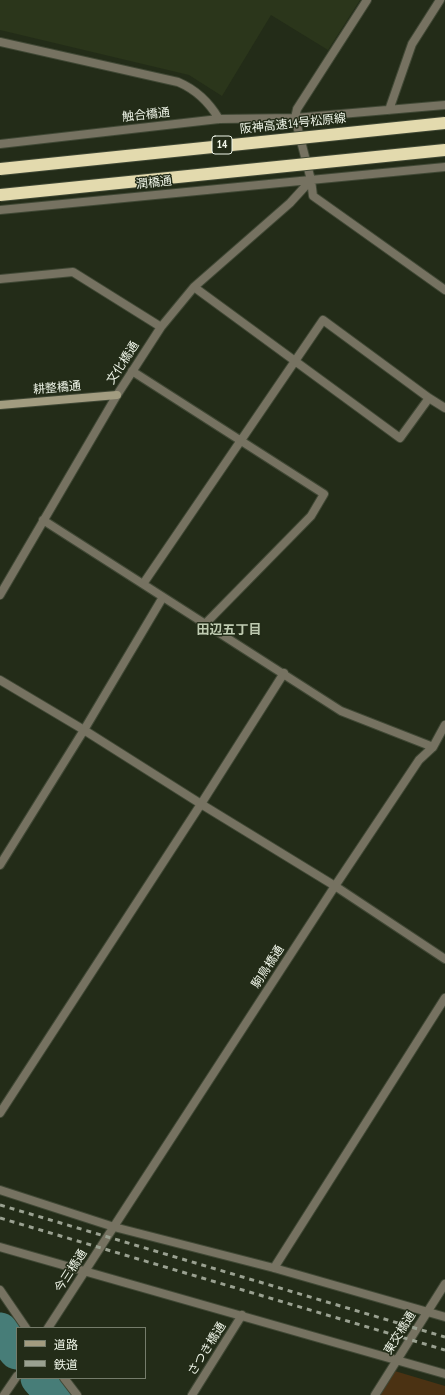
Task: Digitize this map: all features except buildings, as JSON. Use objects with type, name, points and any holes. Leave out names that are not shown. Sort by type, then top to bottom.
[{"type":"highway","name":"阪神高速14号松原線","points":[[0,169],[445,123]]},
{"type":"highway","name":"14","points":[[0,195],[445,150]]},
{"type":"street","points":[[367,0],[297,109],[295,118],[313,196],[445,290]]},
{"type":"street","points":[[389,110],[412,44],[440,0]]},
{"type":"street","points":[[0,42],[178,82],[194,90],[210,104],[219,119]]},
{"type":"street","name":"触合橋通","points":[[0,144],[219,119],[295,118],[445,105]]},
{"type":"street","name":"潤橋通","points":[[0,210],[445,167]]},
{"type":"street","name":"文化橋通","points":[[0,595],[117,395],[161,327],[194,287],[290,203],[310,180]]},
{"type":"street","points":[[0,279],[73,272],[161,327]]},
{"type":"street","points":[[194,287],[400,438],[429,398]]},
{"type":"street","points":[[143,584],[242,441],[294,361],[323,320],[429,398],[445,408]]},
{"type":"street","points":[[132,371],[324,494],[311,516],[205,624]]},
{"type":"street","name":"耕整橋通","points":[[0,405],[117,395]]},
{"type":"street","points":[[44,520],[341,711],[433,747]]},
{"type":"street","points":[[0,865],[84,730],[163,597]]},
{"type":"street","points":[[0,1113],[201,804],[284,673]]},
{"type":"street","points":[[0,680],[84,730],[335,886],[445,959]]},
{"type":"street","name":"駒鳥橋通","points":[[114,1227],[335,886],[419,760],[433,747],[445,725]]},
{"type":"street","points":[[274,1268],[445,998]]},
{"type":"street","points":[[0,1190],[114,1227],[274,1268],[445,1317]]},
{"type":"street","name":"今三橋通","points":[[49,1327],[114,1227]]},
{"type":"street","points":[[0,1247],[445,1374]]},
{"type":"street","name":"東交橋通","points":[[375,1395],[445,1284]]},
{"type":"street","points":[[0,1290],[25,1327]]},
{"type":"street","name":"さつき橋通","points":[[192,1395],[242,1316]]},
{"type":"street","points":[[4,1395],[16,1377]]},
{"type":"street","points":[[65,1379],[77,1395]]},
{"type":"shaded area","points":[[0,0],[360,0],[328,50],[271,15],[222,96],[189,75],[0,30]]},
{"type":"shaded area","points":[[388,1369],[445,1386],[445,1395],[373,1395]]},
{"type":"waterway","points":[[0,1331],[16,1350]]},
{"type":"waterway","points":[[40,1379],[54,1395]]},
{"type":"railway","points":[[0,1205],[445,1337]]},
{"type":"railway","points":[[0,1218],[445,1350]]},
{"type":"district","name":"田辺五丁目","points":[[229,630]]}]
